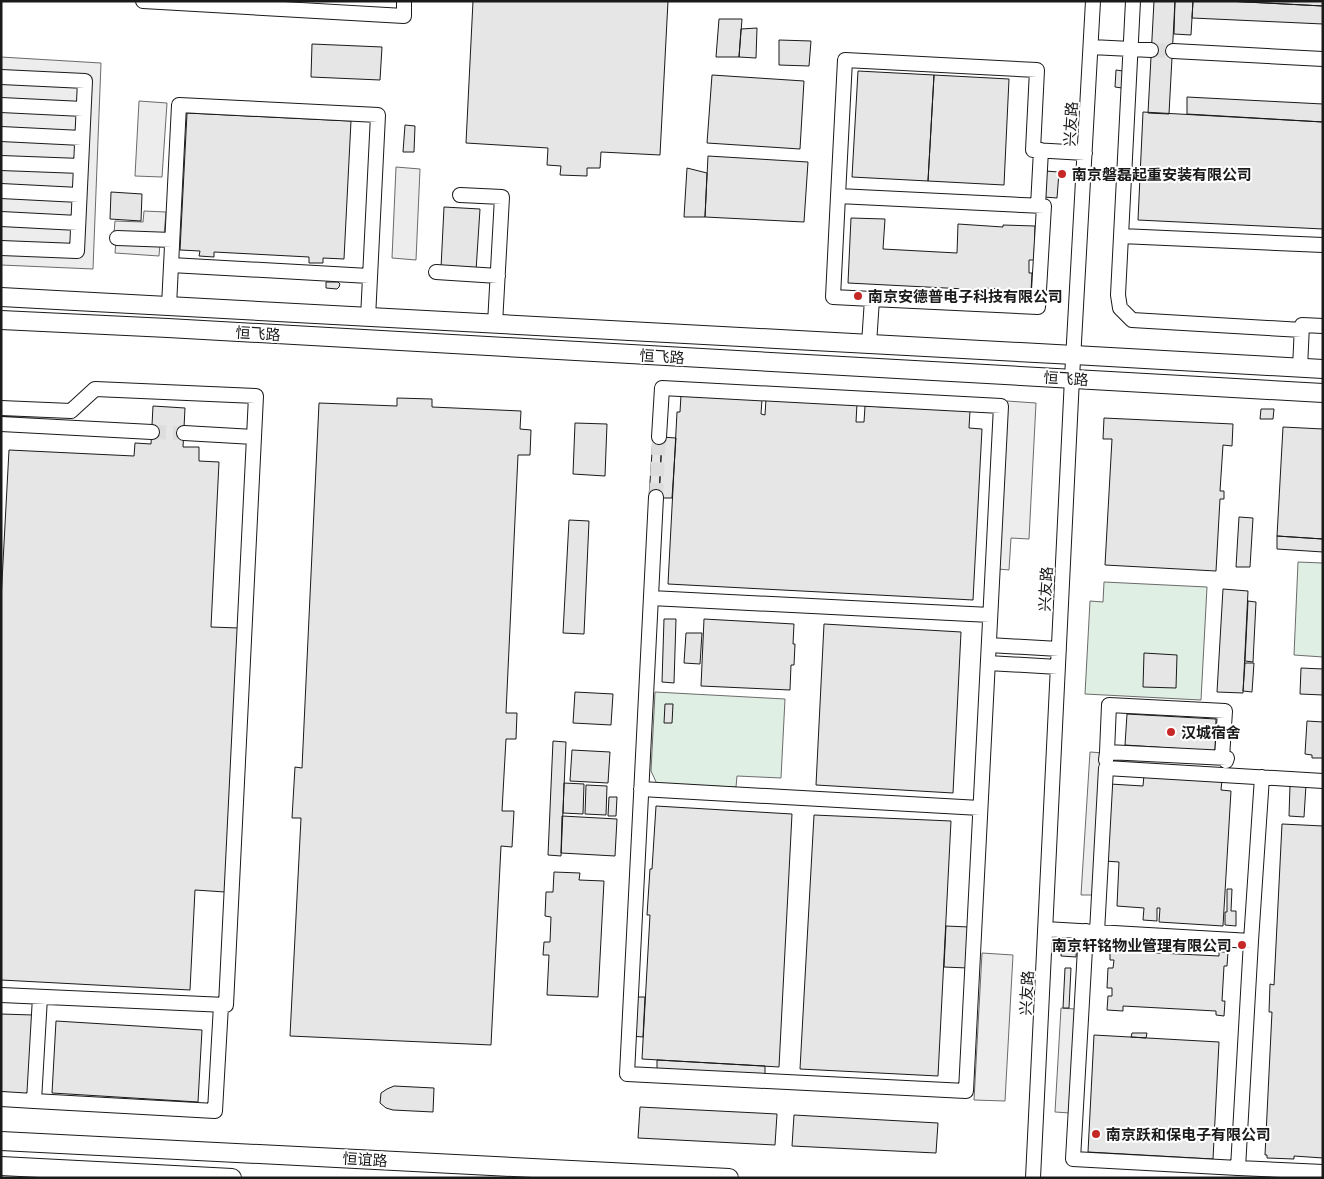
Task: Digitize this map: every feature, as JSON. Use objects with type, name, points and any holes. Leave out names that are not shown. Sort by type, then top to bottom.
[{"type":"main road","name":"恒飞路","points":[[1,297],[1323,370]]},
{"type":"main road","name":"恒飞路","points":[[1,320],[1323,393]]},
{"type":"main road","name":"恒谊路","points":[[1,1141],[508,1172],[729,1178]]},
{"type":"main road","points":[[1,1166],[232,1178]]},
{"type":"street","points":[[143,1],[404,16],[404,1]]},
{"type":"street","name":"兴友路","points":[[1033,1178],[1072,378],[1093,1]]},
{"type":"street","points":[[1134,1],[1118,295],[1120,308],[1132,320],[1302,330]]},
{"type":"street","points":[[1091,47],[1151,50]]},
{"type":"street","points":[[1173,51],[1323,59]]},
{"type":"street","points":[[838,196],[1044,206],[1038,307],[833,297],[838,196],[845,60],[1037,70],[1033,150],[1085,153]]},
{"type":"street","points":[[1,78],[85,82],[77,251],[1,248]]},
{"type":"street","points":[[1,104],[83,108]]},
{"type":"street","points":[[169,306],[180,105],[378,115],[368,318]]},
{"type":"street","points":[[1,134],[82,138]]},
{"type":"street","points":[[1038,206],[1041,150]]},
{"type":"street","points":[[1,163],[81,166]]},
{"type":"street","points":[[1,191],[79,195]]},
{"type":"street","points":[[460,194],[502,197],[495,324]]},
{"type":"street","points":[[1,219],[78,223]]},
{"type":"street","points":[[1121,236],[1323,245]]},
{"type":"street","points":[[117,238],[172,240]]},
{"type":"street","points":[[171,265],[370,276]]},
{"type":"street","points":[[436,272],[498,276]]},
{"type":"street","points":[[869,344],[872,299]]},
{"type":"street","points":[[1300,368],[1302,325],[1323,326]]},
{"type":"street","points":[[656,498],[627,1074],[966,1091],[1001,406],[662,388],[659,437]]},
{"type":"street","points":[[1,408],[71,411],[95,389],[256,396],[226,1006],[1,995]]},
{"type":"street","points":[[1,424],[152,432]]},
{"type":"street","points":[[184,433],[254,437]]},
{"type":"street","points":[[651,598],[990,615]]},
{"type":"street","points":[[989,645],[1059,649]]},
{"type":"street","points":[[988,663],[1058,667]]},
{"type":"street","points":[[1222,758],[1225,711],[1109,705],[1106,768],[1073,1158],[1323,1172]]},
{"type":"street","points":[[1107,752],[1227,758],[1226,775]]},
{"type":"street","points":[[1106,768],[1323,780]]},
{"type":"street","points":[[1238,1168],[1262,777]]},
{"type":"street","points":[[641,789],[980,808]]},
{"type":"street","points":[[1045,929],[1251,941]]},
{"type":"street","points":[[34,1101],[40,996]]},
{"type":"street","points":[[1,1100],[215,1111],[221,1005]]},
{"type":"green space","points":[[1298,562],[1323,563],[1323,657],[1294,655]]},
{"type":"green space","points":[[1104,582],[1207,587],[1201,700],[1085,694],[1090,601],[1103,602]]},
{"type":"green space","points":[[655,692],[785,699],[781,778],[737,776],[736,787],[657,784],[651,771]]},
{"type":"shaded area","points":[[1,57],[101,63],[93,269],[1,265]]},
{"type":"shaded area","points":[[139,101],[167,103],[162,177],[135,176]]},
{"type":"shaded area","points":[[396,167],[420,169],[416,260],[392,258]]},
{"type":"shaded area","points":[[144,211],[166,212],[164,235],[114,233],[115,221],[143,222]]},
{"type":"shaded area","points":[[116,241],[160,243],[159,256],[115,253]]},
{"type":"shaded area","points":[[1007,401],[1036,403],[1029,539],[1011,538],[1009,570],[998,569]]},
{"type":"shaded area","points":[[1090,752],[1104,753],[1095,895],[1081,895]]},
{"type":"shaded area","points":[[982,953],[1013,955],[1005,1101],[974,1100]]},
{"type":"shaded area","points":[[1061,1008],[1075,1009],[1070,1113],[1055,1112]]},
{"type":"building","points":[[473,1],[668,1],[660,155],[601,152],[600,168],[587,168],[587,176],[560,175],[561,166],[547,165],[548,148],[466,143]]},
{"type":"building","points":[[1154,1],[1175,1],[1169,114],[1148,113]]},
{"type":"building","points":[[1175,1],[1193,1],[1191,35],[1174,34]]},
{"type":"building","points":[[1193,1],[1323,6],[1323,24],[1192,18]]},
{"type":"building","points":[[1227,1],[1323,1],[1323,6]]},
{"type":"building","points":[[719,19],[742,19],[739,57],[716,57]]},
{"type":"building","points":[[757,28],[756,58],[739,57],[741,29]]},
{"type":"building","points":[[779,40],[811,41],[809,66],[779,65]]},
{"type":"building","points":[[312,44],[382,47],[380,80],[311,77]]},
{"type":"building","points":[[1116,70],[1123,71],[1122,88],[1115,87]]},
{"type":"building","points":[[858,71],[934,75],[928,181],[852,177]]},
{"type":"building","points":[[712,75],[804,81],[800,149],[707,143]]},
{"type":"building","points":[[934,75],[1009,79],[1004,185],[928,181]]},
{"type":"building","points":[[1187,97],[1323,104],[1323,122],[1187,114]]},
{"type":"building","points":[[1143,112],[1323,122],[1323,229],[1138,220]]},
{"type":"building","points":[[187,113],[351,121],[344,259],[323,258],[323,263],[309,263],[309,257],[214,252],[214,257],[199,256],[200,251],[180,250]]},
{"type":"building","points":[[405,125],[415,126],[414,152],[403,152]]},
{"type":"building","points":[[708,156],[808,162],[804,222],[705,217]]},
{"type":"building","points":[[687,168],[707,173],[705,217],[684,217]]},
{"type":"building","points":[[1045,171],[1059,172],[1057,198],[1044,197]]},
{"type":"building","points":[[111,192],[142,194],[141,221],[110,219]]},
{"type":"building","points":[[444,207],[480,209],[476,271],[441,268]]},
{"type":"building","points":[[851,218],[885,219],[883,249],[957,253],[958,224],[1003,227],[1003,225],[1035,226],[1034,260],[1029,260],[1029,273],[1032,273],[1031,292],[999,291],[999,289],[985,288],[985,290],[848,283]]},
{"type":"building","points":[[326,282],[338,282],[340,284],[337,289],[326,288]]},
{"type":"building","points":[[681,395],[762,399],[761,414],[765,415],[766,399],[857,404],[856,422],[864,422],[865,406],[970,411],[969,428],[982,429],[973,600],[668,584],[677,412],[680,412]]},
{"type":"building","points":[[397,398],[432,399],[432,407],[521,411],[520,429],[531,430],[530,455],[518,455],[506,713],[517,713],[516,739],[506,739],[502,811],[514,811],[512,847],[501,846],[491,1045],[290,1036],[301,818],[292,818],[295,767],[302,768],[319,403],[397,406]]},
{"type":"building","points":[[153,406],[185,408],[183,447],[199,447],[199,461],[219,462],[211,627],[239,628],[225,892],[195,890],[190,990],[1,980],[1,600],[9,450],[134,456],[135,443],[151,444]]},
{"type":"building","points":[[1261,409],[1274,409],[1273,419],[1260,419]]},
{"type":"building","points":[[1104,418],[1233,424],[1232,446],[1223,445],[1220,491],[1224,491],[1224,499],[1220,499],[1216,571],[1105,565],[1112,439],[1103,439]]},
{"type":"building","points":[[575,423],[607,424],[605,476],[573,474]]},
{"type":"building","points":[[1283,427],[1323,429],[1323,539],[1277,536]]},
{"type":"building","points":[[653,437],[662,437],[659,498],[649,497]]},
{"type":"building","points":[[662,437],[676,438],[672,498],[659,498]]},
{"type":"building","points":[[1239,517],[1253,518],[1250,567],[1236,567]]},
{"type":"building","points":[[569,520],[589,521],[584,634],[563,633]]},
{"type":"building","points":[[1277,536],[1323,539],[1323,552],[1277,549]]},
{"type":"building","points":[[1223,589],[1248,591],[1243,693],[1217,692]]},
{"type":"building","points":[[1248,601],[1256,602],[1253,662],[1245,661]]},
{"type":"building","points":[[664,619],[676,619],[674,683],[662,682]]},
{"type":"building","points":[[704,619],[794,624],[794,665],[791,665],[790,690],[701,686]]},
{"type":"building","points":[[824,624],[961,632],[953,793],[816,785]]},
{"type":"building","points":[[686,633],[702,633],[700,664],[684,663]]},
{"type":"building","points":[[1144,653],[1177,655],[1176,688],[1143,687]]},
{"type":"building","points":[[1245,663],[1254,663],[1252,692],[1243,691]]},
{"type":"building","points":[[1301,668],[1323,669],[1323,695],[1300,694]]},
{"type":"building","points":[[575,692],[613,694],[611,725],[573,723]]},
{"type":"building","points":[[665,704],[673,704],[672,723],[664,723]]},
{"type":"building","name":"汉城宿舍","points":[[1127,714],[1216,719],[1215,751],[1125,745]]},
{"type":"building","points":[[1307,721],[1323,722],[1323,758],[1312,758],[1312,755],[1305,754]]},
{"type":"building","points":[[553,741],[566,742],[561,856],[548,855]]},
{"type":"building","points":[[572,750],[610,752],[608,783],[570,781]]},
{"type":"building","points":[[1144,775],[1222,780],[1221,790],[1231,791],[1223,926],[1159,922],[1160,908],[1157,908],[1157,921],[1143,920],[1144,908],[1117,906],[1119,862],[1105,861],[1110,784],[1143,786]]},
{"type":"building","points":[[564,783],[584,784],[583,814],[563,813]]},
{"type":"building","points":[[586,785],[607,786],[606,815],[585,814]]},
{"type":"building","points":[[1290,785],[1306,785],[1304,817],[1289,816]]},
{"type":"building","points":[[609,797],[617,797],[616,816],[608,816]]},
{"type":"building","points":[[656,806],[792,814],[779,1067],[642,1059],[650,915],[647,915]]},
{"type":"building","points":[[814,815],[951,821],[938,1076],[800,1069]]},
{"type":"building","points":[[562,816],[617,819],[615,856],[561,853]]},
{"type":"building","points":[[1282,824],[1323,826],[1323,1158],[1294,1156],[1294,1159],[1267,1158],[1267,1155],[1265,1155],[1272,1012],[1269,1012],[1270,984],[1274,985]]},
{"type":"building","points":[[554,872],[580,873],[579,880],[604,881],[598,997],[547,995],[549,955],[543,955],[544,942],[550,942],[551,917],[545,916],[546,892],[553,892]]},
{"type":"building","points":[[1227,889],[1232,889],[1231,911],[1236,911],[1236,926],[1225,925]]},
{"type":"building","points":[[946,926],[969,927],[968,968],[944,967]]},
{"type":"building","points":[[1062,937],[1077,938],[1076,957],[1061,956]]},
{"type":"building","points":[[1110,946],[1119,947],[1118,951],[1219,956],[1219,952],[1228,952],[1227,966],[1224,966],[1222,1001],[1225,1001],[1224,1016],[1216,1015],[1216,1011],[1123,1006],[1123,1011],[1107,1010],[1108,996],[1112,996],[1112,988],[1107,988],[1108,968],[1113,968],[1114,960],[1110,960]]},
{"type":"building","points":[[1065,968],[1071,968],[1069,1008],[1063,1008]]},
{"type":"building","points":[[633,997],[645,997],[643,1037],[631,1036]]},
{"type":"building","points":[[1,1014],[33,1015],[30,1094],[1,1092]]},
{"type":"building","points":[[56,1021],[202,1030],[198,1102],[52,1093]]},
{"type":"building","points":[[1132,1033],[1147,1033],[1146,1038],[1131,1037]]},
{"type":"building","points":[[1094,1035],[1219,1042],[1213,1159],[1088,1152]]},
{"type":"building","points":[[657,1060],[765,1066],[765,1077],[657,1072]]},
{"type":"building","points":[[394,1086],[434,1088],[433,1112],[386,1108],[380,1103],[381,1093]]},
{"type":"building","points":[[640,1107],[777,1114],[775,1145],[638,1138]]},
{"type":"building","points":[[794,1115],[938,1123],[936,1153],[792,1146]]},
{"type":"tunnel","points":[[1151,50],[1173,51]]},
{"type":"tunnel","points":[[152,432],[184,433]]},
{"type":"tunnel","points":[[656,497],[659,437]]},
{"type":"place","name":"南京磐磊起重安装有限公司","points":[[1062,174]]},
{"type":"place","name":"南京安德普电子科技有限公司","points":[[858,296]]},
{"type":"place","name":"汉城宿舍","points":[[1171,732]]},
{"type":"place","name":"南京轩铭物业管理有限公司","points":[[1242,945]]},
{"type":"place","name":"南京跃和保电子有限公司","points":[[1096,1134]]}]
